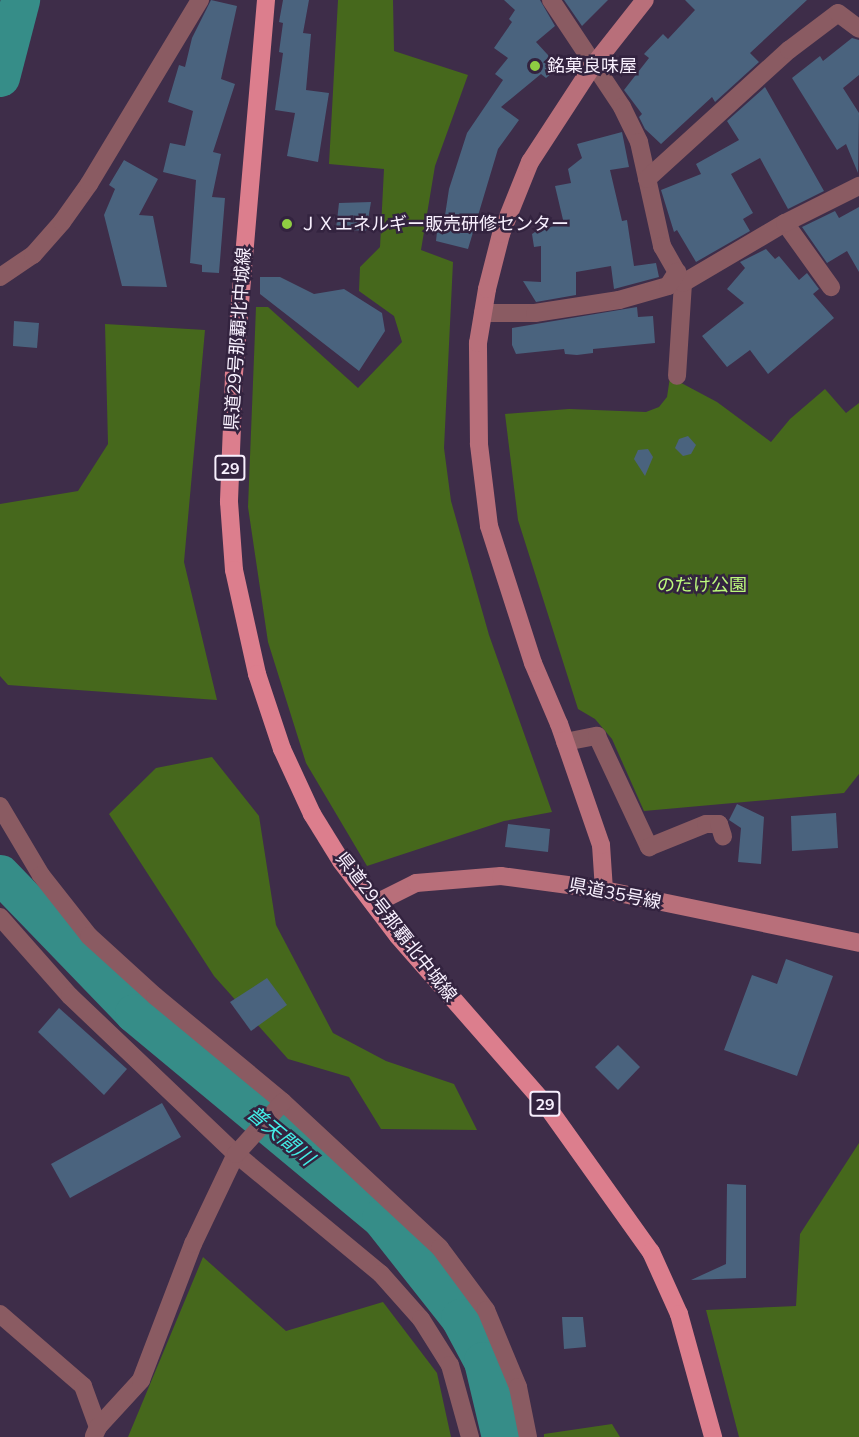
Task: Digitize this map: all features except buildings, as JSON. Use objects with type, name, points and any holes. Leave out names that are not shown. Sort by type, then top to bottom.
[{"type":"main road","name":"県道29号那覇北中城線","points":[[266,0],[234,376],[229,502],[234,570],[256,674],[282,749],[312,814],[341,861],[424,966],[546,1105],[651,1252],[679,1314],[712,1437]]},
{"type":"street","points":[[0,277],[33,255],[62,222],[89,184],[200,0]]},
{"type":"street","points":[[551,0],[592,67],[622,107],[639,142],[662,246],[680,277],[677,376]]},
{"type":"street","points":[[604,890],[601,845],[565,742],[532,663],[489,526],[477,385],[483,313],[501,234],[530,162],[592,67],[645,0]]},
{"type":"street","points":[[646,179],[837,7],[859,29]]},
{"type":"street","points":[[483,313],[535,313],[619,300],[669,286],[680,277],[859,186]]},
{"type":"street","points":[[785,223],[831,287]]},
{"type":"street","points":[[565,742],[597,736],[649,847],[706,824],[719,824],[723,836]]},
{"type":"street","points":[[0,806],[41,875],[89,936],[155,996],[282,1103],[440,1248],[486,1310],[518,1388],[528,1437]]},
{"type":"street","name":"県道35号線","points":[[374,904],[416,882],[456,877],[501,876],[604,890],[859,943]]},
{"type":"street","points":[[0,917],[70,996],[236,1154],[381,1274],[421,1319],[450,1365],[470,1437]]},
{"type":"street","points":[[96,1432],[141,1380],[193,1244],[236,1154],[282,1103]]},
{"type":"street","points":[[0,1314],[83,1386],[96,1432]]},
{"type":"green space","points":[[338,0],[393,0],[394,51],[468,75],[435,166],[421,250],[453,262],[444,448],[451,501],[489,635],[552,812],[504,821],[367,866],[306,763],[268,642],[248,507],[256,307],[268,307],[358,388],[402,342],[394,316],[359,291],[360,267],[380,247],[384,169],[329,164]]},
{"type":"green space","points":[[105,324],[205,330],[184,562],[217,700],[8,685],[0,676],[0,504],[78,491],[108,444]]},
{"type":"green space","name":"のだけ公園","points":[[670,377],[717,402],[771,442],[790,419],[825,389],[846,413],[859,403],[859,774],[844,793],[644,811],[612,739],[595,719],[578,709],[518,520],[505,414],[569,409],[646,412],[659,407],[667,397]]},
{"type":"green space","points":[[212,757],[259,816],[276,925],[333,1033],[386,1061],[454,1084],[477,1130],[381,1129],[349,1077],[288,1059],[214,976],[109,814],[156,768]]},
{"type":"green space","points":[[859,1143],[859,1437],[739,1437],[706,1310],[796,1306],[800,1234]]},
{"type":"green space","points":[[203,1257],[286,1331],[383,1302],[437,1373],[451,1437],[128,1437]]},
{"type":"green space","points":[[612,1424],[620,1437],[544,1437],[544,1434]]},
{"type":"waterway","name":"普天間川","points":[[0,77],[20,0]]},
{"type":"waterway","name":"普天間川","points":[[0,874],[134,1013],[381,1218],[460,1318],[483,1361],[501,1437]]},
{"type":"place","name":"銘菓良味屋","points":[[535,66]]},
{"type":"place","name":"ＪＸエネルギー販売研修センター","points":[[287,224]]}]
